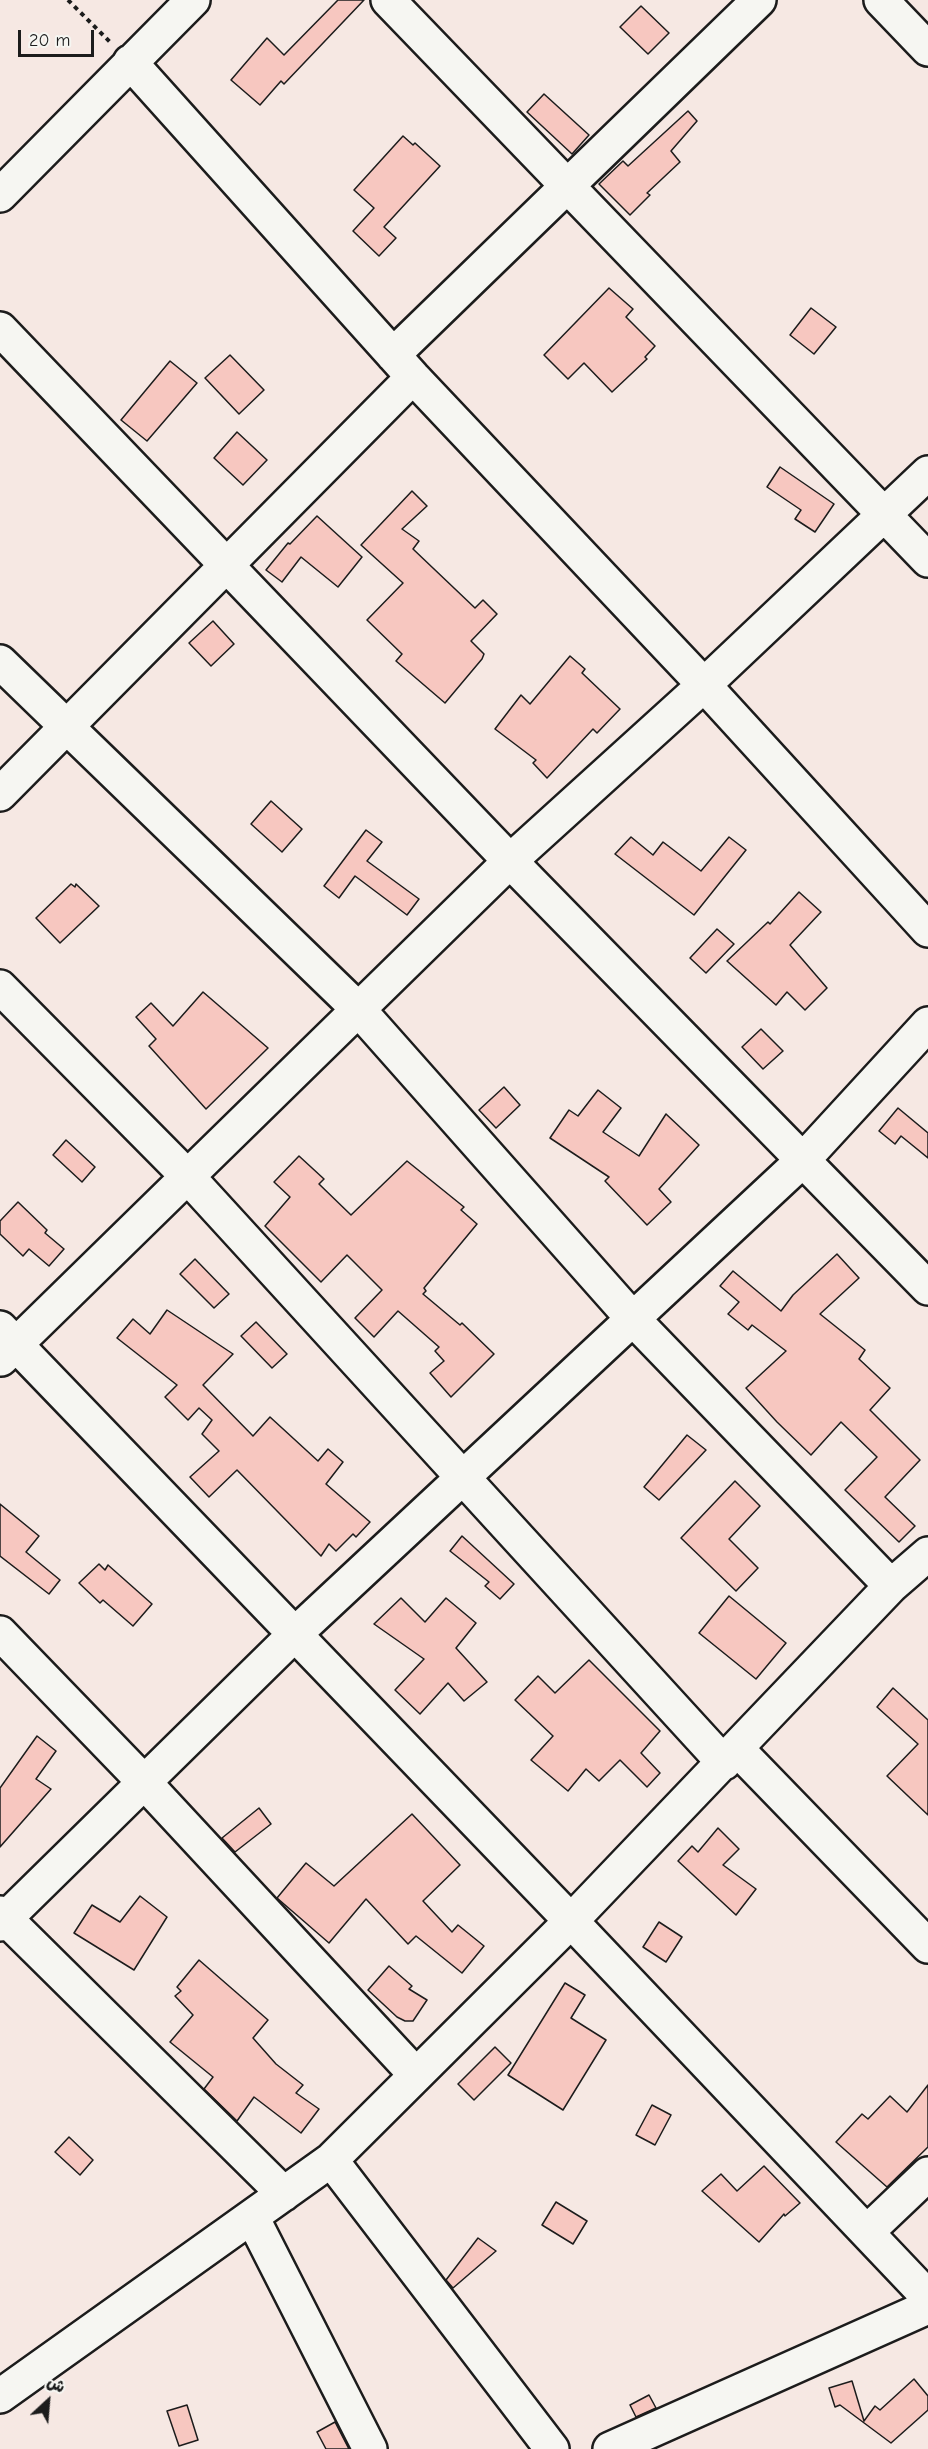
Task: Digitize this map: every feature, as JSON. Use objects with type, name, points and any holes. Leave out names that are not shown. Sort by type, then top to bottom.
[{"type":"street","points":[[0,195],[193,0]]},
{"type":"street","points":[[388,0],[928,560]]},
{"type":"street","points":[[0,794],[227,566],[403,366],[567,186],[759,0]]},
{"type":"street","points":[[881,0],[928,49]]},
{"type":"street","points":[[130,62],[403,366],[704,685],[928,930]]},
{"type":"street","points":[[0,329],[510,861],[928,1288]]},
{"type":"street","points":[[928,473],[704,685],[510,861],[188,1177],[5,1344],[295,1634],[928,2297]]},
{"type":"street","points":[[0,662],[359,1010],[633,1319],[891,1586]]},
{"type":"street","points":[[0,987],[188,1177],[462,1478],[731,1756],[928,1946]]},
{"type":"street","points":[[284,2194],[2,1919],[295,1634],[803,1160],[928,1024]]},
{"type":"street","points":[[0,2396],[331,2160],[571,1921],[891,1586],[928,1554]]},
{"type":"street","points":[[0,1633],[144,1782],[416,2075]]},
{"type":"street","points":[[331,2160],[552,2449]]},
{"type":"street","points":[[867,2232],[928,2174]]},
{"type":"street","points":[[252,2217],[370,2449]]},
{"type":"street","points":[[610,2449],[928,2307]]},
{"type":"path","points":[[68,0],[130,62]]},
{"type":"building","points":[[338,0],[364,0],[284,84],[281,81],[260,105],[231,80],[267,38],[284,55]]},
{"type":"building","points":[[641,6],[669,33],[648,54],[620,27]]},
{"type":"building","points":[[544,94],[589,135],[572,154],[527,112]]},
{"type":"building","points":[[688,111],[697,121],[671,151],[680,162],[647,193],[650,195],[630,215],[599,184],[623,161],[628,166]]},
{"type":"building","points":[[403,136],[413,145],[415,143],[440,166],[384,227],[396,238],[379,256],[353,231],[374,208],[354,190]]},
{"type":"building","points":[[609,288],[633,309],[626,317],[655,346],[645,357],[647,359],[612,392],[584,363],[568,379],[544,355]]},
{"type":"building","points":[[811,308],[836,327],[814,354],[790,335]]},
{"type":"building","points":[[230,355],[264,390],[239,414],[205,378]]},
{"type":"building","points":[[170,361],[197,383],[147,441],[121,420]]},
{"type":"building","points":[[237,432],[267,460],[243,485],[214,458]]},
{"type":"building","points":[[780,467],[834,504],[815,532],[795,519],[801,510],[767,487]]},
{"type":"building","points":[[412,491],[427,506],[402,529],[419,541],[413,549],[475,608],[483,600],[497,614],[471,641],[484,654],[482,659],[445,703],[396,661],[402,654],[367,620],[403,583],[361,545]]},
{"type":"building","points":[[317,516],[362,557],[338,587],[301,557],[282,582],[266,570],[288,543],[290,544]]},
{"type":"building","points":[[213,621],[234,644],[211,666],[189,643]]},
{"type":"building","points":[[570,656],[585,669],[582,673],[620,709],[597,733],[593,729],[547,778],[533,763],[536,760],[495,729],[521,695],[530,704]]},
{"type":"building","points":[[271,801],[302,829],[282,852],[251,824]]},
{"type":"building","points":[[366,830],[382,842],[367,861],[419,899],[407,915],[355,876],[339,898],[324,886]]},
{"type":"building","points":[[631,837],[653,855],[663,842],[701,871],[729,837],[746,850],[694,915],[615,854]]},
{"type":"building","points":[[71,884],[75,887],[76,884],[99,906],[60,943],[36,918]]},
{"type":"building","points":[[799,892],[821,912],[790,945],[827,988],[805,1010],[787,992],[776,1005],[727,961],[768,922],[770,924]]},
{"type":"building","points":[[717,929],[734,944],[706,973],[690,958]]},
{"type":"building","points":[[203,992],[268,1048],[206,1109],[149,1046],[156,1039],[136,1017],[151,1003],[173,1026]]},
{"type":"building","points":[[761,1029],[783,1051],[763,1069],[742,1047]]},
{"type":"building","points":[[504,1087],[520,1105],[496,1128],[479,1110]]},
{"type":"building","points":[[598,1090],[621,1108],[603,1132],[639,1156],[666,1114],[699,1145],[659,1189],[671,1202],[647,1225],[605,1181],[609,1177],[550,1138],[569,1110],[578,1116]]},
{"type":"building","points":[[898,1108],[928,1133],[928,1158],[901,1136],[895,1144],[879,1131]]},
{"type":"building","points":[[66,1140],[95,1167],[82,1182],[53,1155]]},
{"type":"building","points":[[299,1156],[324,1179],[319,1184],[351,1215],[407,1161],[464,1207],[461,1210],[477,1224],[424,1288],[426,1291],[423,1294],[460,1325],[462,1323],[494,1354],[451,1397],[430,1373],[444,1361],[435,1351],[439,1347],[398,1311],[374,1337],[355,1318],[382,1290],[347,1255],[321,1282],[265,1226],[290,1197],[274,1182]]},
{"type":"building","points":[[18,1202],[47,1230],[45,1233],[64,1249],[49,1266],[29,1249],[23,1256],[0,1234],[0,1221]]},
{"type":"building","points":[[837,1254],[859,1278],[820,1314],[865,1350],[859,1359],[890,1388],[870,1410],[920,1460],[885,1497],[915,1526],[899,1542],[845,1490],[877,1457],[841,1422],[811,1455],[746,1388],[786,1351],[752,1325],[748,1330],[728,1314],[739,1302],[720,1286],[733,1271],[781,1311],[793,1295]]},
{"type":"building","points":[[195,1259],[229,1294],[214,1308],[180,1274]]},
{"type":"building","points":[[167,1310],[233,1354],[203,1385],[253,1436],[270,1417],[318,1461],[328,1449],[343,1462],[326,1484],[370,1522],[356,1537],[353,1534],[336,1551],[329,1544],[321,1556],[237,1470],[209,1497],[190,1477],[219,1451],[202,1434],[212,1420],[199,1408],[188,1420],[165,1397],[177,1385],[117,1338],[133,1319],[150,1334]]},
{"type":"building","points":[[256,1322],[287,1354],[272,1368],[241,1336]]},
{"type":"building","points":[[687,1435],[706,1450],[659,1500],[644,1487]]},
{"type":"building","points":[[735,1481],[760,1506],[729,1539],[758,1568],[736,1591],[681,1538]]},
{"type":"building","points":[[0,1504],[39,1536],[26,1552],[60,1580],[49,1594],[0,1556]]},
{"type":"building","points":[[462,1536],[514,1584],[500,1599],[485,1586],[489,1582],[450,1551]]},
{"type":"building","points":[[99,1564],[105,1570],[108,1565],[152,1604],[133,1626],[103,1600],[100,1603],[79,1583]]},
{"type":"building","points":[[729,1596],[786,1643],[756,1679],[699,1633]]},
{"type":"building","points":[[401,1598],[425,1622],[446,1598],[476,1623],[456,1648],[487,1682],[464,1701],[448,1683],[420,1714],[395,1690],[424,1659],[374,1624]]},
{"type":"building","points":[[589,1660],[660,1731],[641,1753],[660,1773],[647,1787],[620,1760],[599,1781],[586,1769],[568,1791],[531,1760],[553,1736],[515,1700],[538,1676],[555,1693]]},
{"type":"building","points":[[893,1688],[928,1720],[928,1815],[887,1776],[918,1744],[877,1707]]},
{"type":"building","points":[[37,1736],[56,1751],[36,1779],[51,1789],[0,1847],[0,1788]]},
{"type":"building","points":[[259,1808],[271,1824],[235,1852],[222,1838]]},
{"type":"building","points":[[412,1814],[460,1865],[423,1901],[452,1932],[458,1925],[484,1946],[462,1973],[416,1936],[408,1944],[366,1899],[329,1943],[277,1898],[306,1863],[334,1886]]},
{"type":"building","points":[[718,1828],[739,1849],[723,1865],[756,1889],[736,1915],[678,1861],[692,1846],[698,1852]]},
{"type":"building","points":[[140,1896],[167,1917],[134,1970],[74,1933],[92,1905],[120,1922]]},
{"type":"building","points":[[659,1922],[682,1937],[666,1962],[643,1947]]},
{"type":"building","points":[[199,1960],[268,2020],[253,2038],[276,2064],[303,2085],[296,2093],[319,2109],[301,2133],[254,2097],[237,2121],[204,2089],[213,2077],[170,2042],[193,2015],[175,1996],[181,1991],[177,1987]]},
{"type":"building","points":[[389,1966],[412,1986],[409,1989],[427,2000],[413,2021],[405,2021],[397,2017],[368,1990]]},
{"type":"building","points":[[565,1983],[585,1995],[571,2018],[606,2040],[563,2110],[508,2075]]},
{"type":"building","points":[[495,2047],[511,2063],[474,2100],[458,2084]]},
{"type":"building","points":[[928,2085],[928,2147],[887,2187],[836,2142],[862,2114],[868,2119],[890,2096],[907,2112]]},
{"type":"building","points":[[652,2105],[671,2115],[655,2145],[636,2135]]},
{"type":"building","points":[[69,2137],[93,2160],[80,2175],[55,2152]]},
{"type":"building","points":[[764,2166],[800,2203],[785,2216],[784,2214],[759,2242],[702,2191],[721,2174],[737,2191]]},
{"type":"building","points":[[556,2202],[587,2221],[573,2244],[542,2225]]},
{"type":"building","points":[[478,2238],[496,2251],[453,2288],[446,2280]]},
{"type":"building","points":[[914,2379],[928,2396],[928,2410],[891,2443],[840,2405],[835,2407],[829,2388],[852,2381],[864,2421],[875,2406],[880,2410]]},
{"type":"building","points":[[649,2395],[656,2408],[636,2417],[630,2405]]},
{"type":"building","points":[[187,2405],[198,2440],[179,2446],[167,2411]]},
{"type":"building","points":[[335,2422],[349,2449],[326,2449],[317,2432]]}]
